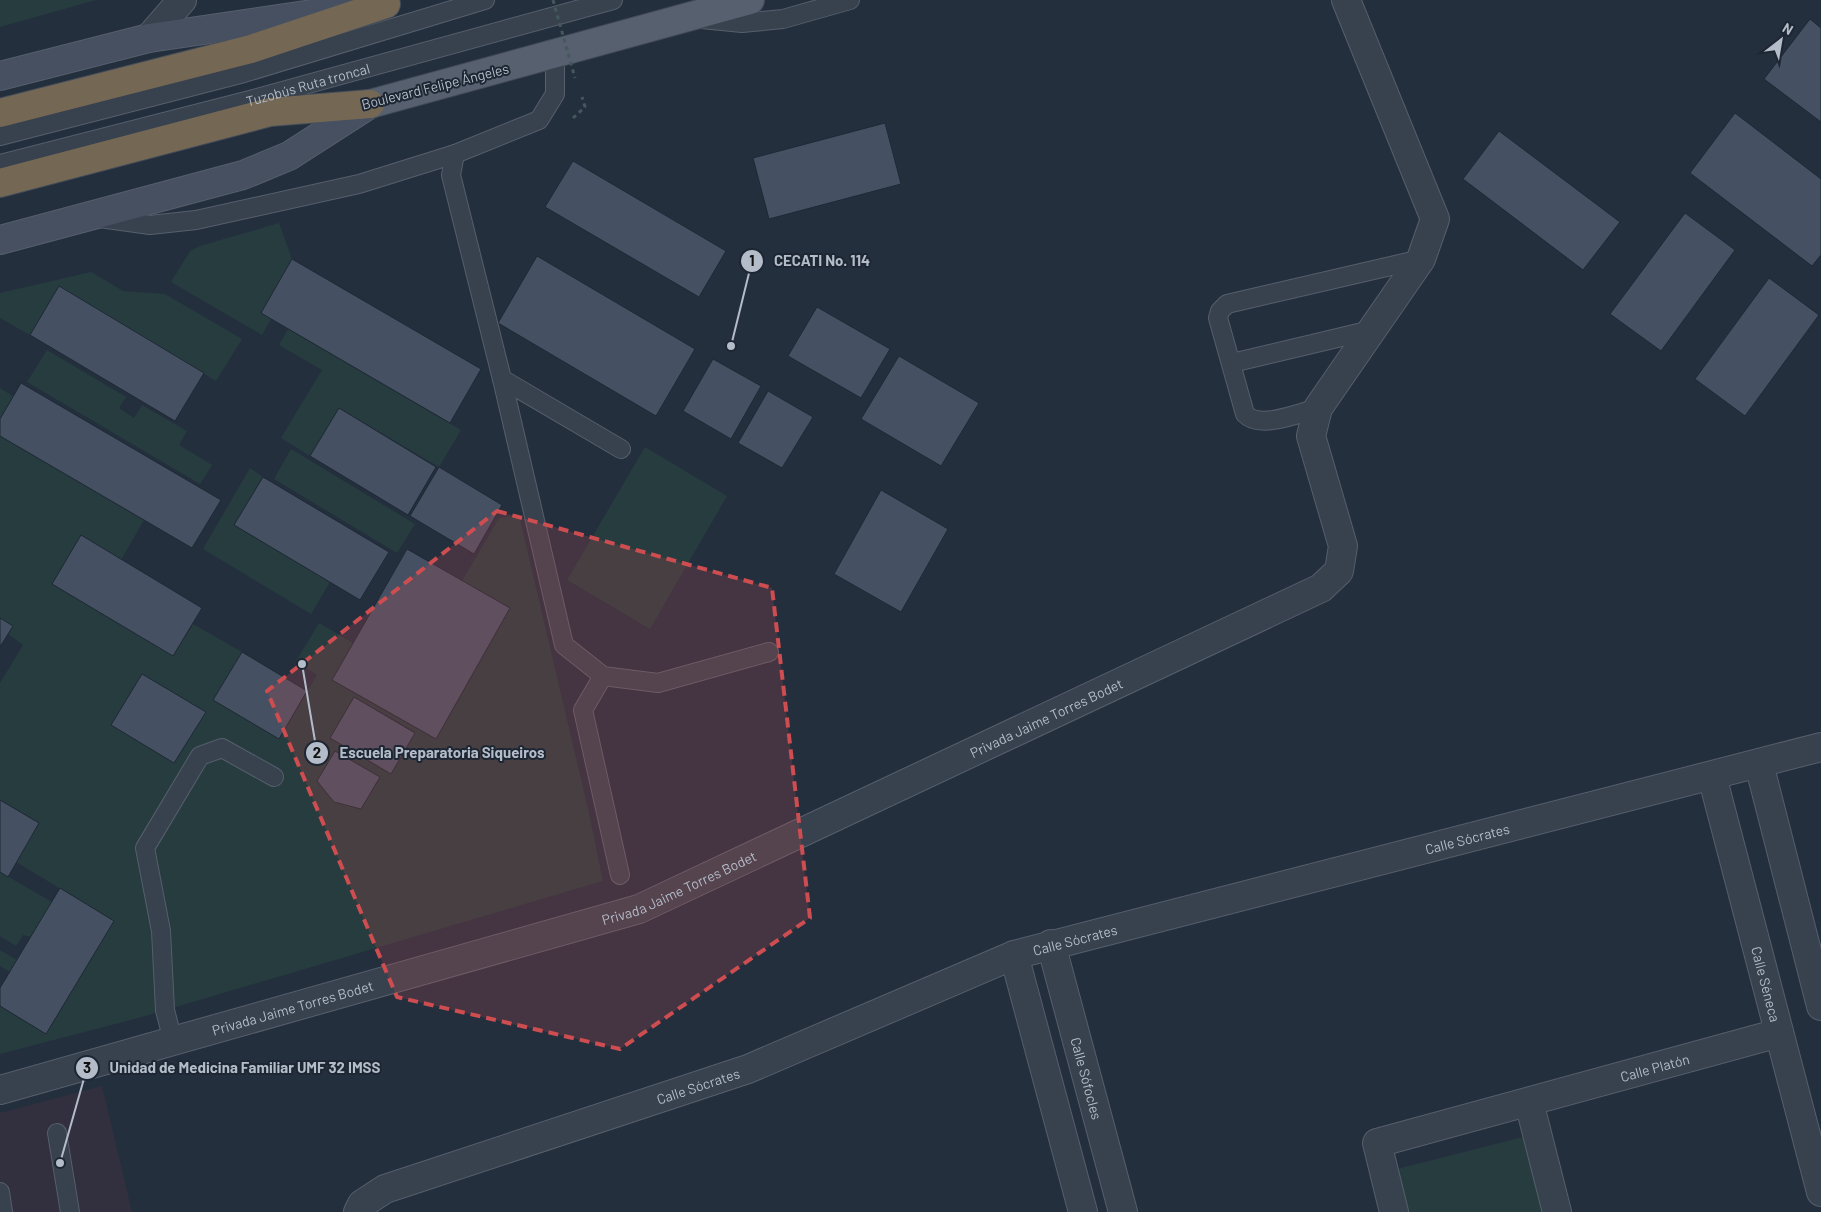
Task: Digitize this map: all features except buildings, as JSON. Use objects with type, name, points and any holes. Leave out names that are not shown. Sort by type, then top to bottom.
[{"type":"highway","points":[[0,113],[247,61],[391,2]]},
{"type":"highway","name":"Boulevard Felipe Ángeles","points":[[0,183],[260,106],[370,104]]},
{"type":"main road","name":"Boulevard Felipe Ángeles","points":[[370,104],[555,55],[750,0]]},
{"type":"main road","points":[[0,76],[149,38],[391,2]]},
{"type":"main road","points":[[0,240],[92,217],[243,175],[289,156],[370,104]]},
{"type":"street","points":[[149,38],[182,0]]},
{"type":"street","points":[[1318,408],[1421,259],[1435,219],[1346,0]]},
{"type":"street","name":"Privada Jaime Torres Bodet","points":[[0,1090],[639,909],[1321,588],[1339,571],[1343,546],[1311,436],[1318,408]]},
{"type":"street","name":"Calle Sócrates","points":[[358,1212],[362,1204],[385,1189],[748,1069],[1014,955],[1821,747]]},
{"type":"street","points":[[1759,764],[1821,1006]]},
{"type":"street","name":"Calle Séneca","points":[[1712,776],[1821,1192]]},
{"type":"street","name":"Calle Sófocles","points":[[1051,944],[1123,1212]]},
{"type":"street","points":[[1014,955],[1083,1212]]},
{"type":"street","name":"Calle Platón","points":[[1394,1212],[1377,1142],[1779,1033]]},
{"type":"street","points":[[1530,1102],[1557,1212]]},
{"type":"lane","name":"Tuzobús Ruta troncal","points":[[0,136],[247,61],[485,0]]},
{"type":"lane","name":"Tuzobús Ruta troncal","points":[[0,164],[260,106],[614,0]]},
{"type":"lane","points":[[689,17],[742,23],[783,19],[850,0]]},
{"type":"lane","points":[[92,217],[150,225],[196,220],[359,184],[455,154],[539,120],[555,94],[555,55]]},
{"type":"lane","points":[[455,154],[451,175],[502,378],[564,645],[604,676],[658,683],[769,652]]},
{"type":"lane","points":[[1318,408],[1260,423],[1250,420],[1245,414],[1218,318],[1220,311],[1227,304],[1421,259]]},
{"type":"lane","points":[[1232,363],[1371,330]]},
{"type":"lane","points":[[502,378],[621,449]]},
{"type":"lane","points":[[604,676],[584,710],[620,875]]},
{"type":"lane","points":[[173,1041],[165,1010],[161,931],[145,848],[200,756],[222,748],[274,777]]},
{"type":"lane","points":[[57,1133],[70,1212]]},
{"type":"lane","points":[[0,1192],[3,1212]]},
{"type":"path","points":[[553,0],[575,78]]},
{"type":"highlighted area","points":[[497,511],[772,588],[810,918],[620,1049],[397,997],[267,691]]},
{"type":"shaded area","points":[[102,1086],[132,1212],[0,1212],[0,1113]]},
{"type":"green space","points":[[0,0],[96,0],[0,27]]},
{"type":"green space","points":[[279,223],[292,259],[261,313],[271,319],[262,335],[171,282],[190,251],[200,246]]},
{"type":"green space","points":[[91,272],[123,291],[165,294],[242,339],[216,381],[59,286],[30,335],[0,318],[0,293]]},
{"type":"green space","points":[[288,329],[461,430],[439,467],[339,408],[310,456],[281,438],[322,370],[279,345]]},
{"type":"green space","points":[[47,350],[126,397],[119,408],[134,418],[142,405],[187,431],[179,445],[212,465],[200,484],[27,382]]},
{"type":"green space","points":[[0,388],[14,397],[0,419]]},
{"type":"green space","points":[[0,436],[144,520],[121,560],[81,536],[52,584],[173,656],[193,624],[242,652],[214,700],[279,739],[317,675],[296,661],[319,623],[353,643],[332,680],[436,739],[510,608],[462,581],[499,518],[519,515],[589,813],[603,881],[142,1017],[0,1054],[0,1006],[46,1034],[114,921],[16,862],[39,823],[0,800],[0,683],[23,645],[8,634],[13,626],[0,618]],"holes":[[[142,674],[206,712],[174,763],[111,725]],[[354,697],[415,732],[391,773],[330,738]],[[335,751],[380,778],[361,809],[334,802],[317,781]]]},
{"type":"green space","points":[[645,447],[727,496],[650,629],[567,580]]},
{"type":"green space","points":[[291,449],[415,524],[397,553],[274,479]]},
{"type":"green space","points":[[250,468],[263,477],[234,525],[330,582],[311,614],[203,549]]},
{"type":"green space","points":[[0,872],[52,902],[31,937],[23,935],[16,946],[0,936]]},
{"type":"green space","points":[[0,950],[17,960],[10,972],[0,966]]},
{"type":"green space","points":[[1527,1136],[1543,1212],[1404,1212],[1389,1171]]},
{"type":"place","name":"CECATI No. 114","points":[[731,346]]},
{"type":"place","name":"Escuela Preparatoria Siqueiros","points":[[302,664]]},
{"type":"place","name":"Unidad de Medicina Familiar UMF 32 IMSS","points":[[60,1163]]}]
